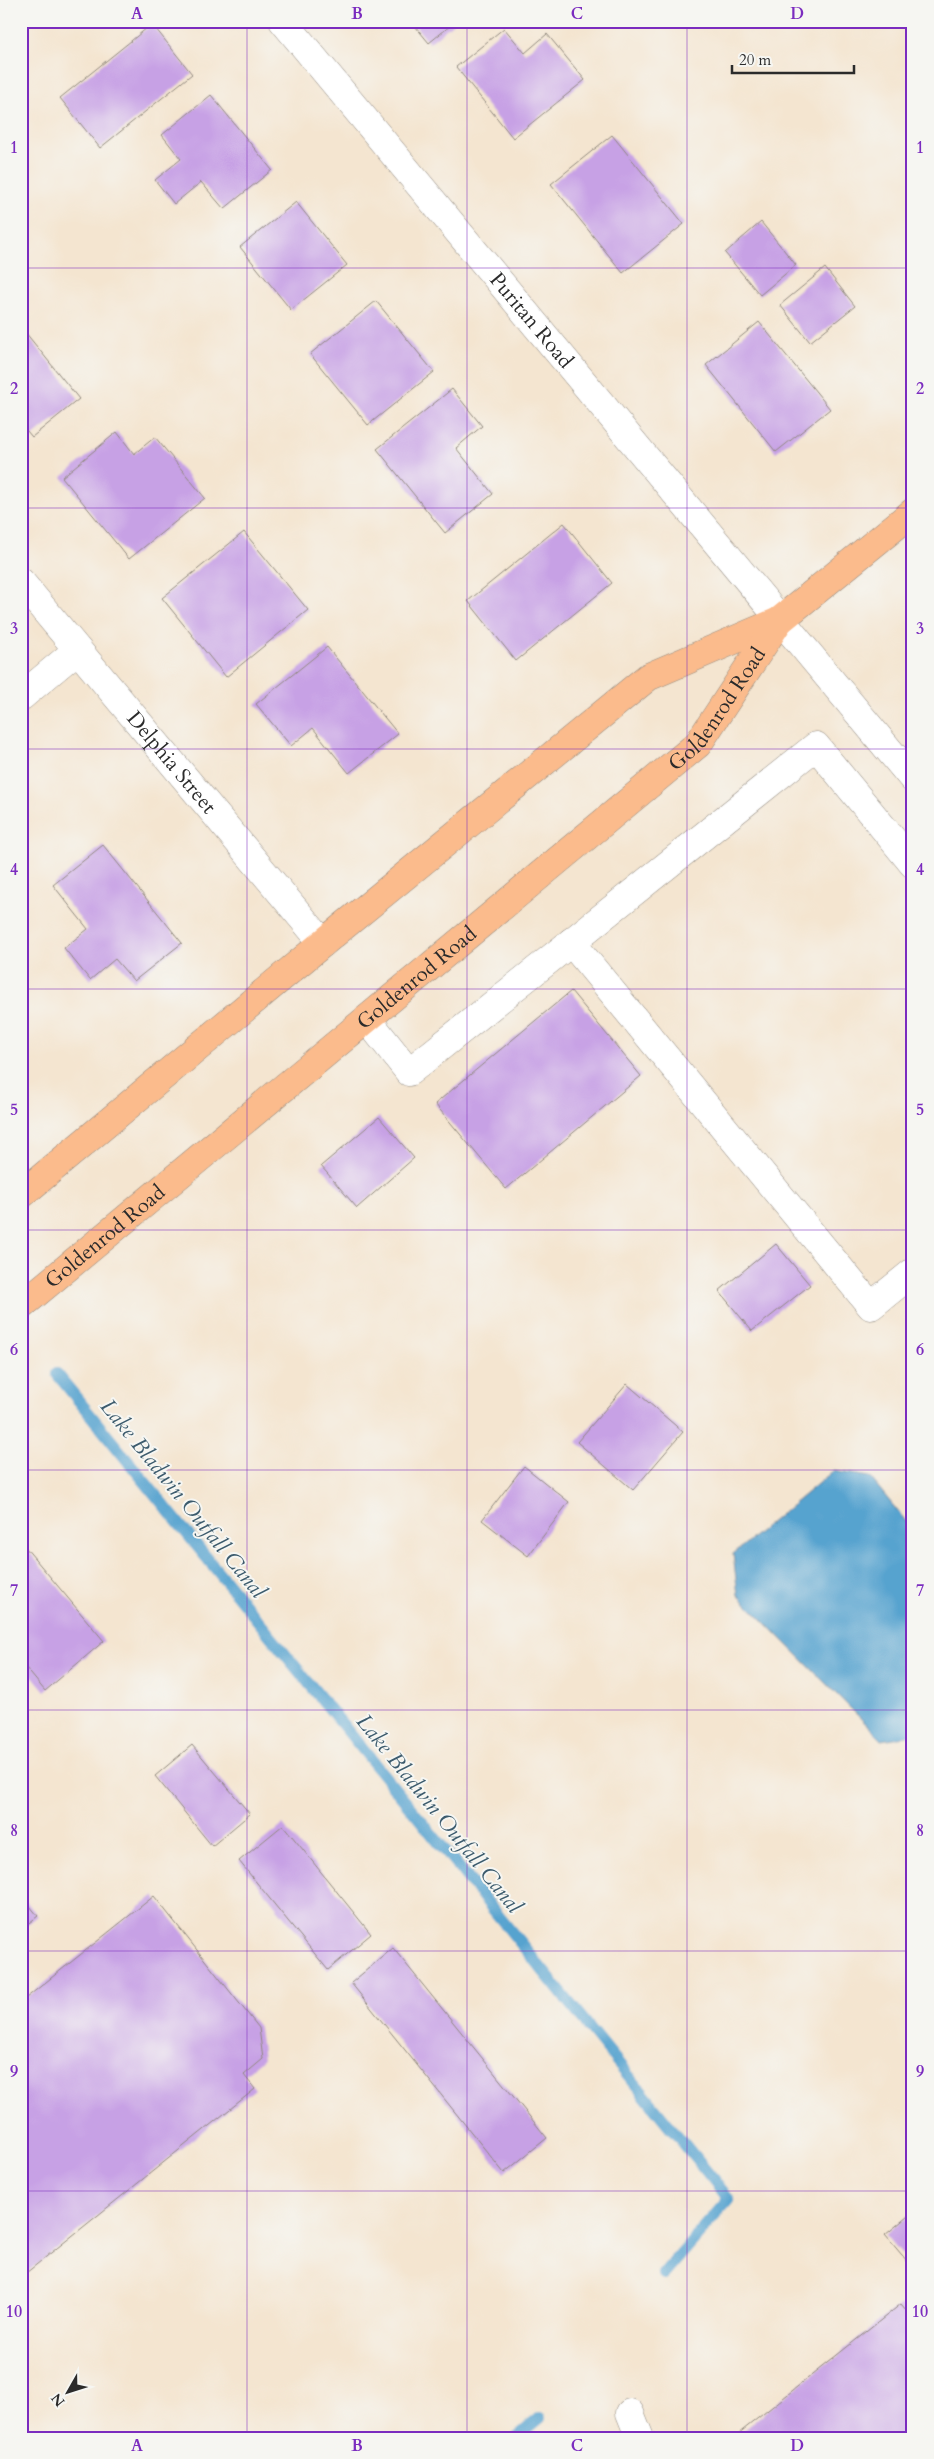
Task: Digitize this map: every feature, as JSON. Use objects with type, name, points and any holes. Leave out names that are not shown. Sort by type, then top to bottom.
[{"type":"main road","name":"Goldenrod Road","points":[[21,1194],[323,943],[648,677],[780,621],[913,512]]},
{"type":"main road","name":"Goldenrod Road","points":[[21,1306],[698,744],[780,621]]},
{"type":"street","name":"Puritan Road","points":[[282,21],[913,779]]},
{"type":"street","name":"Delphia Street","points":[[21,582],[323,943]]},
{"type":"street","points":[[21,697],[77,650]]},
{"type":"street","points":[[367,1019],[409,1072],[816,746],[913,864]]},
{"type":"street","points":[[571,942],[871,1306],[913,1272]]},
{"type":"street","points":[[630,2413],[640,2438]]},
{"type":"water","points":[[833,1471],[870,1477],[913,1530],[912,1735],[882,1740],[738,1595],[733,1554]]},
{"type":"building","points":[[411,21],[456,21],[429,43]]},
{"type":"building","points":[[152,24],[192,74],[100,148],[60,98]]},
{"type":"building","points":[[504,28],[525,53],[547,34],[585,80],[513,138],[456,67]]},
{"type":"building","points":[[211,95],[272,170],[224,209],[201,182],[174,204],[155,180],[181,159],[162,135]]},
{"type":"building","points":[[612,135],[684,224],[623,273],[551,184]]},
{"type":"building","points":[[296,202],[347,265],[291,310],[240,247]]},
{"type":"building","points":[[761,222],[796,265],[760,295],[725,253]]},
{"type":"building","points":[[825,268],[855,306],[810,342],[780,305]]},
{"type":"building","points":[[376,301],[434,372],[368,425],[310,354]]},
{"type":"building","points":[[759,322],[830,409],[776,452],[706,365]]},
{"type":"building","points":[[21,327],[79,399],[32,437],[21,424]]},
{"type":"building","points":[[452,389],[482,426],[456,448],[493,494],[445,533],[377,449]]},
{"type":"building","points":[[117,432],[134,454],[155,437],[205,498],[129,559],[62,477]]},
{"type":"building","points":[[564,523],[612,583],[516,661],[468,601]]},
{"type":"building","points":[[244,532],[308,610],[226,677],[162,598]]},
{"type":"building","points":[[327,647],[398,734],[349,773],[313,728],[291,746],[256,704]]},
{"type":"building","points":[[103,845],[182,943],[134,981],[115,959],[90,980],[64,948],[88,929],[53,885]]},
{"type":"building","points":[[571,991],[641,1076],[506,1189],[435,1104]]},
{"type":"building","points":[[379,1117],[414,1158],[357,1208],[321,1166]]},
{"type":"building","points":[[776,1244],[810,1285],[752,1331],[719,1291]]},
{"type":"building","points":[[627,1384],[683,1432],[633,1490],[577,1442]]},
{"type":"building","points":[[524,1466],[569,1502],[528,1556],[482,1520]]},
{"type":"building","points":[[25,1547],[104,1641],[45,1691],[21,1662],[21,1550]]},
{"type":"building","points":[[192,1745],[250,1814],[212,1846],[155,1776]]},
{"type":"building","points":[[283,1825],[371,1934],[328,1970],[239,1861]]},
{"type":"building","points":[[21,1895],[38,1916],[21,1929]]},
{"type":"building","points":[[154,1896],[259,2028],[263,2059],[244,2075],[255,2089],[21,2277],[21,2002]]},
{"type":"building","points":[[393,1948],[547,2138],[504,2173],[351,1983]]},
{"type":"building","points":[[913,2212],[913,2268],[885,2235]]},
{"type":"building","points":[[901,2304],[913,2318],[913,2438],[733,2438]]},
{"type":"waterway","name":"Lake Bladwin Outfall Canal","points":[[57,1374],[729,2199],[664,2274]]},
{"type":"waterway","name":"Lake Bladwin Outfall Canal","points":[[516,2438],[540,2418]]}]
